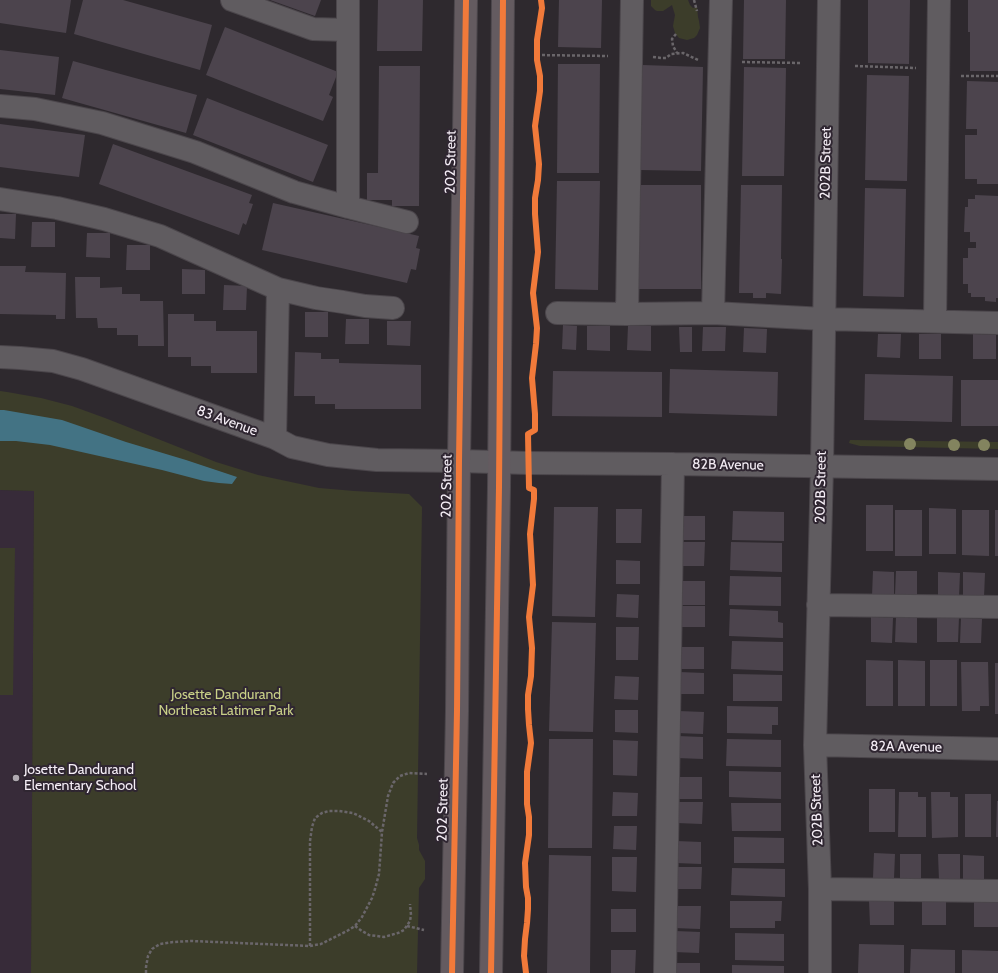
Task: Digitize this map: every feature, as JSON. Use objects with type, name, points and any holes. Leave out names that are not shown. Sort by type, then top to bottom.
[{"type":"main road","name":"202 Street","points":[[452,973],[457,719],[459,461],[466,0]]},
{"type":"main road","points":[[491,973],[499,462],[503,0]]},
{"type":"street","points":[[232,0],[314,29],[348,30]]},
{"type":"street","points":[[348,0],[348,208]]},
{"type":"street","points":[[627,314],[632,0]]},
{"type":"street","points":[[713,313],[721,0]]},
{"type":"street","name":"202B Street","points":[[820,973],[820,889],[815,745],[822,466],[829,0]]},
{"type":"street","points":[[935,321],[939,0]]},
{"type":"street","points":[[0,106],[35,109],[102,123],[195,152],[294,192],[348,208],[407,222]]},
{"type":"street","points":[[0,199],[57,208],[104,219],[160,236],[278,290],[365,306],[393,308]]},
{"type":"street","points":[[275,438],[278,290]]},
{"type":"street","points":[[556,313],[713,313],[824,319],[998,323]]},
{"type":"street","name":"83 Avenue","points":[[0,357],[52,361],[82,369],[275,438],[292,447],[328,455],[377,460],[459,461]]},
{"type":"street","name":"82B Avenue","points":[[459,461],[998,469]]},
{"type":"street","points":[[665,973],[672,464]]},
{"type":"street","points":[[818,605],[998,607]]},
{"type":"street","name":"82A Avenue","points":[[815,745],[998,749]]},
{"type":"street","points":[[820,889],[998,891]]},
{"type":"path","points":[[694,0],[698,15]]},
{"type":"path","points":[[676,34],[672,39],[673,46],[677,53]]},
{"type":"path","points":[[537,48],[537,60]]},
{"type":"path","points":[[719,62],[800,63]]},
{"type":"path","points":[[855,66],[998,76]]},
{"type":"path","points":[[146,973],[148,956],[152,949],[160,944],[173,942],[223,942],[310,946],[321,944],[355,926],[367,908],[379,874],[382,832],[388,796],[393,783],[400,776],[409,774],[427,774]]},
{"type":"path","points":[[310,946],[310,842],[315,818],[322,813],[329,812],[339,811],[353,813],[369,821],[382,832]]},
{"type":"path","points":[[355,926],[369,935],[384,937],[398,933],[404,930],[410,921],[410,904]]},
{"type":"path","points":[[407,926],[424,930]]},
{"type":"shaded area","name":"Josette Dandurand Elementary School","points":[[0,490],[34,491],[31,973],[0,973]]},
{"type":"green space","points":[[651,0],[688,0],[693,8],[697,7],[700,28],[697,35],[694,38],[687,40],[679,38],[675,33],[673,26],[675,15],[672,5],[663,11],[657,11],[651,6]]},
{"type":"green space","name":"Josette Dandurand Northeast Latimer Park","points":[[0,391],[41,398],[72,406],[216,462],[258,475],[319,488],[409,494],[422,507],[417,838],[419,850],[425,861],[425,879],[419,888],[417,973],[31,973],[34,491],[0,490]]},
{"type":"green space","points":[[850,440],[998,442],[998,449],[860,446],[849,443]]},
{"type":"green space","points":[[0,548],[15,548],[13,695],[0,695]]},
{"type":"water","points":[[0,410],[62,420],[237,477],[232,484],[204,481],[50,445],[16,441],[0,441]]},
{"type":"building","points":[[0,0],[71,0],[66,33],[0,23]]},
{"type":"building","points":[[83,0],[123,0],[212,25],[200,70],[74,34]]},
{"type":"building","points":[[270,0],[321,0],[315,16]]},
{"type":"building","points":[[378,0],[423,0],[422,51],[377,51]]},
{"type":"building","points":[[559,0],[602,0],[601,48],[558,47]]},
{"type":"building","points":[[744,0],[786,0],[785,59],[743,59]]},
{"type":"building","points":[[868,0],[910,0],[909,64],[868,63]]},
{"type":"building","points":[[968,0],[998,0],[998,71],[970,71]]},
{"type":"building","points":[[225,27],[338,72],[329,95],[333,97],[323,121],[206,75]]},
{"type":"building","points":[[0,50],[59,57],[55,95],[0,89]]},
{"type":"building","points":[[73,61],[197,95],[186,133],[62,98]]},
{"type":"building","points":[[558,64],[600,64],[599,173],[557,173]]},
{"type":"building","points":[[642,65],[703,67],[701,171],[640,170]]},
{"type":"building","points":[[379,66],[420,66],[419,206],[392,206],[392,200],[367,200],[367,173],[378,173]]},
{"type":"building","points":[[744,67],[786,68],[784,176],[742,176]]},
{"type":"building","points":[[867,75],[909,76],[907,181],[865,180]]},
{"type":"building","points":[[967,81],[998,82],[998,184],[977,184],[977,179],[965,179],[965,135],[977,135],[977,129],[966,129]]},
{"type":"building","points":[[207,98],[328,145],[313,182],[193,135]]},
{"type":"building","points":[[0,124],[85,135],[79,177],[0,167]]},
{"type":"building","points":[[113,144],[252,195],[249,203],[253,204],[246,225],[243,223],[239,235],[99,184]]},
{"type":"building","points":[[557,181],[600,181],[598,290],[555,289]]},
{"type":"building","points":[[639,185],[701,185],[701,289],[638,289]]},
{"type":"building","points":[[741,185],[782,185],[781,294],[766,293],[766,298],[753,298],[753,293],[739,293]]},
{"type":"building","points":[[865,188],[906,189],[904,297],[863,296]]},
{"type":"building","points":[[975,195],[998,196],[998,298],[996,298],[996,302],[985,301],[985,297],[971,297],[971,293],[968,293],[968,284],[963,284],[963,258],[968,258],[968,248],[976,248],[976,242],[970,242],[970,232],[964,232],[965,207],[968,207],[968,199],[975,199]]},
{"type":"building","points":[[273,203],[419,236],[416,248],[420,249],[416,270],[411,269],[407,283],[262,250]]},
{"type":"building","points":[[0,214],[16,214],[15,239],[0,238]]},
{"type":"building","points":[[32,222],[55,222],[55,247],[31,247]]},
{"type":"building","points":[[87,233],[110,233],[110,258],[86,257]]},
{"type":"building","points":[[127,245],[150,245],[150,270],[126,270]]},
{"type":"building","points":[[0,266],[26,266],[25,272],[66,273],[65,319],[56,319],[56,315],[0,314]]},
{"type":"building","points":[[182,269],[205,270],[205,294],[182,294]]},
{"type":"building","points":[[75,277],[100,277],[100,288],[122,287],[122,294],[140,294],[140,301],[163,301],[164,346],[138,346],[138,335],[117,335],[117,328],[98,328],[97,318],[76,318]]},
{"type":"building","points":[[224,285],[247,286],[246,310],[223,310]]},
{"type":"building","points":[[305,312],[328,312],[328,337],[305,337]]},
{"type":"building","points":[[168,314],[194,314],[194,321],[216,321],[216,331],[257,331],[257,373],[211,373],[211,366],[191,366],[191,357],[168,357]]},
{"type":"building","points":[[346,319],[369,319],[369,344],[345,344]]},
{"type":"building","points":[[387,321],[411,321],[410,346],[387,345]]},
{"type":"building","points":[[563,325],[577,326],[576,350],[562,349]]},
{"type":"building","points":[[587,326],[610,326],[610,351],[587,350]]},
{"type":"building","points":[[628,326],[651,326],[651,351],[627,350]]},
{"type":"building","points":[[679,327],[692,327],[692,352],[680,352]]},
{"type":"building","points":[[703,327],[726,327],[725,351],[702,351]]},
{"type":"building","points":[[744,328],[767,329],[766,353],[743,352]]},
{"type":"building","points":[[878,334],[901,334],[900,358],[877,357]]},
{"type":"building","points":[[919,334],[941,334],[941,359],[919,359]]},
{"type":"building","points":[[973,334],[996,335],[996,359],[973,359]]},
{"type":"building","points":[[295,352],[321,353],[321,359],[339,359],[339,363],[421,365],[421,409],[335,409],[335,404],[315,404],[315,396],[294,396]]},
{"type":"building","points":[[670,369],[778,372],[777,416],[669,413]]},
{"type":"building","points":[[553,371],[662,372],[662,417],[552,416]]},
{"type":"building","points":[[865,374],[953,376],[952,422],[864,420]]},
{"type":"building","points":[[961,380],[998,380],[998,426],[961,426]]},
{"type":"building","points":[[866,505],[893,505],[893,551],[866,551]]},
{"type":"building","points":[[554,507],[598,507],[595,617],[552,616]]},
{"type":"building","points":[[929,508],[956,509],[956,554],[929,554]]},
{"type":"building","points":[[616,509],[642,509],[641,543],[616,543]]},
{"type":"building","points":[[895,510],[922,510],[922,556],[895,556]]},
{"type":"building","points":[[962,510],[989,510],[989,556],[962,555]]},
{"type":"building","points":[[995,510],[998,510],[998,556],[995,556]]},
{"type":"building","points":[[733,511],[784,512],[784,541],[732,540]]},
{"type":"building","points":[[680,516],[705,516],[705,540],[680,540]]},
{"type":"building","points":[[680,542],[705,542],[704,566],[680,566]]},
{"type":"building","points":[[731,542],[782,543],[782,572],[730,570]]},
{"type":"building","points":[[616,560],[640,561],[640,584],[616,584]]},
{"type":"building","points":[[873,571],[894,572],[894,596],[872,596]]},
{"type":"building","points":[[896,571],[917,571],[917,596],[895,595]]},
{"type":"building","points":[[938,572],[960,573],[959,597],[938,597]]},
{"type":"building","points":[[963,572],[985,573],[984,597],[963,597]]},
{"type":"building","points":[[730,576],[781,577],[781,606],[729,605]]},
{"type":"building","points":[[680,581],[705,581],[705,605],[680,605]]},
{"type":"building","points":[[617,594],[639,595],[638,618],[616,617]]},
{"type":"building","points":[[680,606],[705,606],[705,627],[680,627]]},
{"type":"building","points":[[730,609],[778,611],[778,622],[783,623],[783,638],[729,636]]},
{"type":"building","points":[[871,617],[893,618],[892,643],[871,642]]},
{"type":"building","points":[[896,617],[917,618],[917,643],[895,642]]},
{"type":"building","points":[[937,617],[959,617],[958,642],[937,642]]},
{"type":"building","points":[[961,618],[982,619],[981,643],[960,643]]},
{"type":"building","points":[[552,622],[596,623],[593,732],[549,731]]},
{"type":"building","points":[[616,627],[639,627],[638,660],[616,660]]},
{"type":"building","points":[[732,641],[783,642],[783,671],[731,669]]},
{"type":"building","points":[[679,647],[704,647],[704,669],[679,669]]},
{"type":"building","points":[[866,660],[893,661],[893,706],[866,706]]},
{"type":"building","points":[[898,660],[925,661],[925,706],[898,706]]},
{"type":"building","points":[[930,660],[957,660],[957,706],[930,706]]},
{"type":"building","points":[[961,662],[988,662],[989,706],[980,706],[980,711],[962,711]]},
{"type":"building","points":[[995,663],[998,663],[998,714],[995,714]]},
{"type":"building","points":[[679,672],[704,673],[704,694],[679,694]]},
{"type":"building","points":[[733,674],[782,675],[782,701],[733,701]]},
{"type":"building","points":[[615,676],[639,677],[638,700],[614,699]]},
{"type":"building","points":[[727,706],[778,707],[778,725],[772,725],[772,734],[727,733]]},
{"type":"building","points":[[615,710],[638,710],[638,733],[615,732]]},
{"type":"building","points":[[678,711],[704,712],[703,734],[677,733]]},
{"type":"building","points":[[677,736],[703,737],[703,759],[677,758]]},
{"type":"building","points":[[549,739],[593,739],[592,848],[548,848]]},
{"type":"building","points":[[727,739],[781,740],[781,767],[726,766]]},
{"type":"building","points":[[613,740],[638,741],[637,776],[613,775]]},
{"type":"building","points":[[729,771],[781,772],[781,799],[729,797]]},
{"type":"building","points":[[676,777],[702,777],[702,799],[676,799]]},
{"type":"building","points":[[869,789],[895,789],[895,832],[869,832]]},
{"type":"building","points":[[613,792],[638,793],[637,816],[612,816]]},
{"type":"building","points":[[899,792],[918,792],[918,797],[926,797],[926,837],[898,837]]},
{"type":"building","points":[[931,792],[950,792],[950,797],[958,797],[958,837],[932,838]]},
{"type":"building","points":[[965,794],[991,794],[991,837],[965,837]]},
{"type":"building","points":[[997,801],[998,837],[996,837]]},
{"type":"building","points":[[677,802],[703,802],[702,824],[677,823]]},
{"type":"building","points":[[731,803],[781,803],[781,831],[732,831]]},
{"type":"building","points":[[614,826],[637,826],[636,850],[613,849]]},
{"type":"building","points":[[734,837],[784,838],[784,863],[734,863]]},
{"type":"building","points":[[676,841],[701,842],[701,864],[676,863]]},
{"type":"building","points":[[874,853],[895,854],[894,878],[873,878]]},
{"type":"building","points":[[900,854],[921,854],[921,879],[900,878]]},
{"type":"building","points":[[938,854],[960,854],[960,879],[939,880]]},
{"type":"building","points":[[549,855],[591,856],[590,973],[547,973]]},
{"type":"building","points":[[963,855],[984,856],[984,880],[963,880]]},
{"type":"building","points":[[612,857],[637,857],[636,892],[612,891]]},
{"type":"building","points":[[676,867],[702,867],[701,889],[676,889]]},
{"type":"building","points":[[732,868],[785,869],[785,897],[731,895]]},
{"type":"building","points":[[869,900],[894,900],[894,925],[870,925]]},
{"type":"building","points":[[922,900],[946,901],[946,925],[922,925]]},
{"type":"building","points":[[730,901],[782,901],[781,921],[775,921],[775,928],[730,928]]},
{"type":"building","points":[[974,902],[998,902],[998,927],[974,927]]},
{"type":"building","points":[[675,906],[701,906],[700,929],[674,928]]},
{"type":"building","points":[[611,909],[636,909],[636,932],[611,932]]},
{"type":"building","points":[[675,931],[700,932],[699,953],[674,952]]},
{"type":"building","points":[[735,933],[784,934],[784,961],[735,960]]},
{"type":"building","points":[[859,944],[904,945],[904,973],[858,973]]},
{"type":"building","points":[[911,949],[955,950],[955,973],[910,973]]},
{"type":"building","points":[[611,950],[636,950],[635,973],[611,973]]},
{"type":"building","points":[[962,950],[998,951],[998,973],[962,973]]},
{"type":"building","points":[[674,963],[700,963],[700,973],[674,973]]},
{"type":"building","points":[[732,965],[784,966],[784,973],[732,973]]},
{"type":"cycle path","points":[[452,973],[457,711],[466,0]]},
{"type":"cycle path","points":[[491,973],[499,487],[503,0]]},
{"type":"cycle path","points":[[526,973],[524,956],[528,898],[525,863],[529,835],[527,772],[531,743],[528,695],[531,676],[532,648],[529,617],[533,585],[530,534],[534,499],[534,490],[529,488],[528,434],[535,430],[532,378],[537,328],[533,293],[538,252],[535,198],[539,164],[535,126],[540,91],[537,40],[542,8],[541,0]]},
{"type":"place","name":"Josette Dandurand Elementary School","points":[[16,778]]}]
